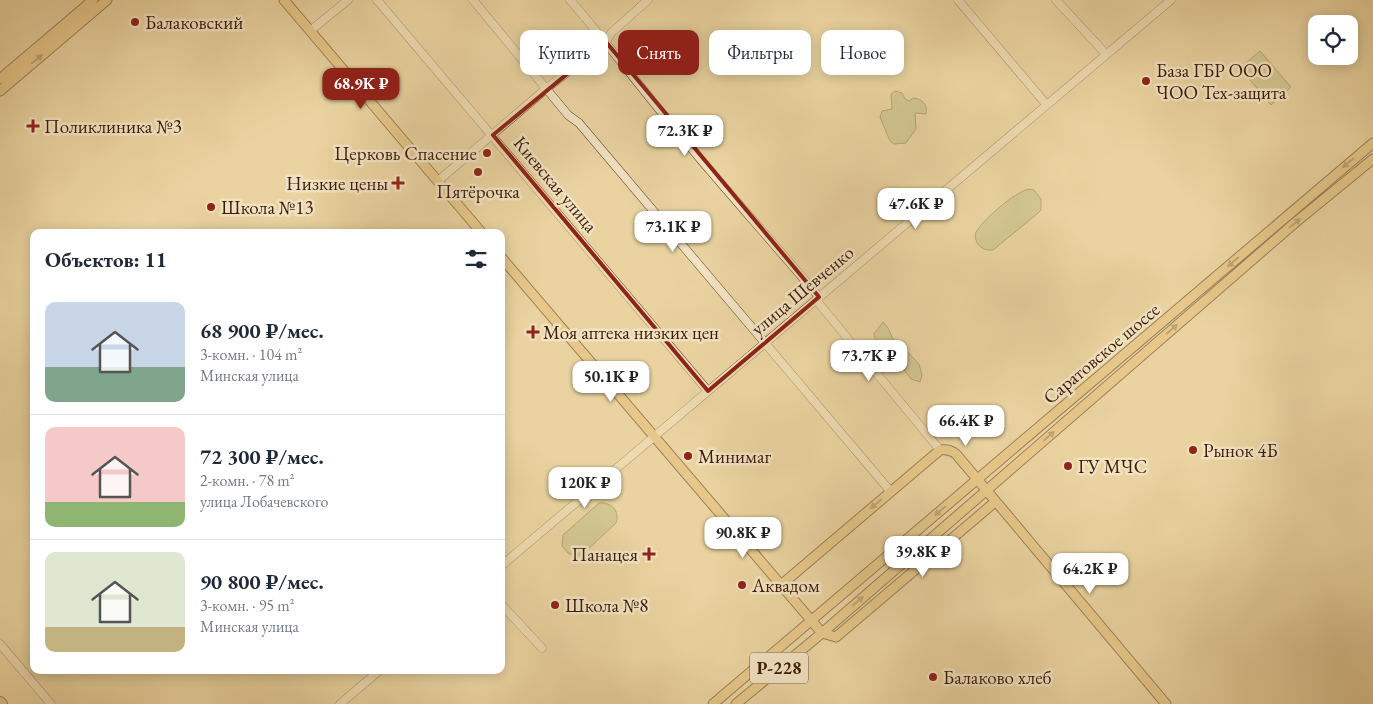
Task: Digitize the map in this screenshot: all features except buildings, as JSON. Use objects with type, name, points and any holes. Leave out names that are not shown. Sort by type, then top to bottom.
[{"type":"main road","points":[[0,79],[93,0]]},
{"type":"main road","points":[[0,91],[107,0]]},
{"type":"main road","points":[[284,0],[478,229]]},
{"type":"main road","name":"Саратовское шоссе","points":[[713,704],[1373,143]]},
{"type":"main road","name":"Саратовское шоссе","points":[[736,704],[822,633],[1296,222],[1373,159]]},
{"type":"main road","points":[[505,262],[655,435],[822,633],[836,637],[995,502]]},
{"type":"main road","points":[[781,585],[940,450],[951,450],[1166,704]]},
{"type":"street","points":[[310,31],[348,0]]},
{"type":"street","name":"Киевская улица","points":[[378,0],[708,390]]},
{"type":"street","points":[[473,0],[568,115],[579,123],[891,492]]},
{"type":"street","points":[[570,0],[596,30]]},
{"type":"street","points":[[608,38],[611,33],[648,0]]},
{"type":"street","points":[[958,0],[1046,104]]},
{"type":"street","points":[[1056,0],[1106,54]]},
{"type":"street","name":"улица Шевченко","points":[[505,563],[1106,54],[1160,3],[1171,0]]},
{"type":"street","points":[[608,45],[677,132],[818,298],[940,450]]},
{"type":"street","points":[[438,181],[564,75]]},
{"type":"street","points":[[505,608],[542,648]]},
{"type":"street","points":[[0,644],[51,704]]},
{"type":"street","points":[[340,704],[375,674]]},
{"type":"highlighted area","points":[[606,42],[819,297],[708,391],[493,135]]},
{"type":"green space","points":[[1260,51],[1291,87],[1271,105],[1240,68]]},
{"type":"green space","points":[[895,91],[902,93],[905,99],[909,101],[913,98],[919,100],[926,107],[926,114],[915,113],[916,129],[906,143],[894,144],[890,141],[880,117],[882,111],[892,109],[891,94]]},
{"type":"green space","points":[[1029,189],[1034,190],[1041,199],[1041,210],[993,250],[986,250],[981,247],[975,235],[983,223],[1007,201]]},
{"type":"green space","points":[[883,322],[893,339],[919,364],[922,375],[920,382],[911,379],[894,356],[886,353],[878,345],[874,334]]},
{"type":"green space","points":[[599,503],[608,504],[614,508],[617,515],[616,523],[585,552],[580,555],[569,554],[562,546],[563,535]]},
{"type":"place","name":"Балаковский","points":[[135,22]]},
{"type":"place","name":"База ГБР ООО ЧОО Тех-защита","points":[[1146,81]]},
{"type":"place","name":"Поликлиника №3","points":[[33,126]]},
{"type":"place","name":"Церковь Спасение","points":[[487,153]]},
{"type":"place","name":"Пятёрочка","points":[[478,172]]},
{"type":"place","name":"Низкие цены","points":[[398,183]]},
{"type":"place","name":"Школа №13","points":[[211,207]]},
{"type":"place","name":"Моя аптека низких цен","points":[[533,332]]},
{"type":"place","name":"Рынок 4Б","points":[[1193,450]]},
{"type":"place","name":"Минимаг","points":[[688,456]]},
{"type":"place","name":"ГУ МЧС","points":[[1068,466]]},
{"type":"place","name":"Панацея","points":[[649,554]]},
{"type":"place","name":"Аквадом","points":[[742,585]]},
{"type":"place","name":"Школа №8","points":[[555,605]]},
{"type":"place","name":"Балаково хлеб","points":[[933,677]]}]
